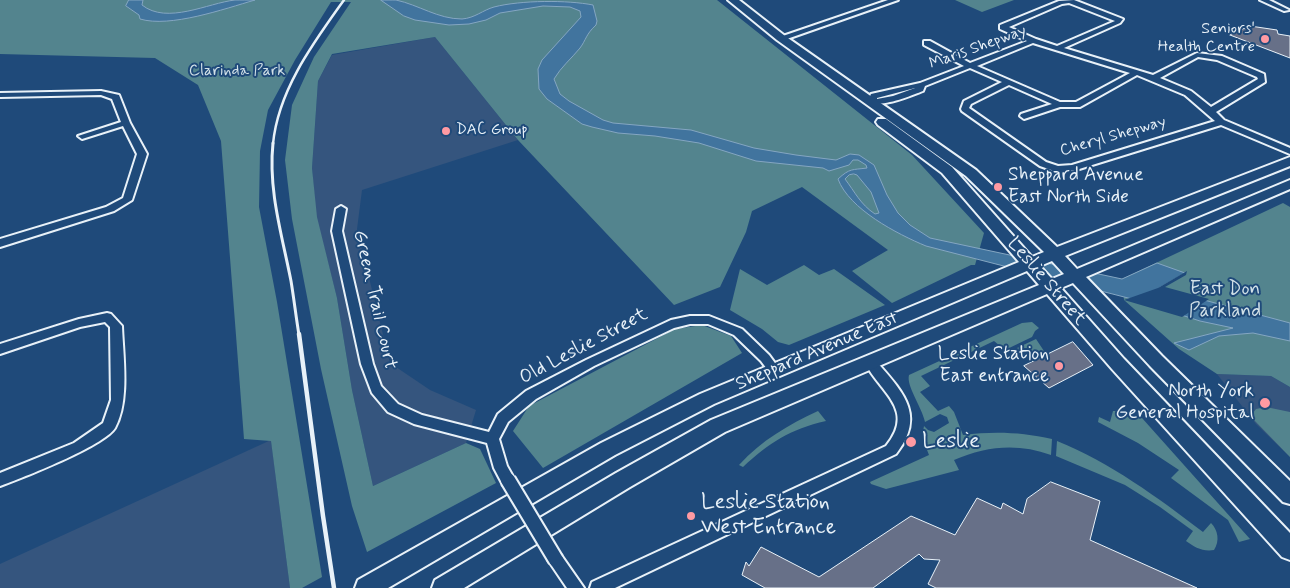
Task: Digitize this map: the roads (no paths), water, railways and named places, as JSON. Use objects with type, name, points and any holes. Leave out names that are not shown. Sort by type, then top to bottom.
[{"type":"main road","name":"Leslie Street","points":[[733,0],[866,103],[947,170],[1118,364],[1290,548]]},
{"type":"main road","name":"Leslie Street","points":[[866,103],[971,173],[1016,214],[1290,495]]},
{"type":"main road","name":"Sheppard Avenue East","points":[[366,588],[608,449],[707,399],[1029,264],[1290,161]]},
{"type":"main road","name":"Sheppard Avenue East","points":[[443,588],[623,480],[718,426],[871,363],[1290,184]]},
{"type":"street","points":[[781,38],[895,0]]},
{"type":"street","points":[[1263,0],[1288,10]]},
{"type":"street","points":[[1033,41],[1003,27],[1061,2],[1070,1],[1119,19],[1118,22],[1058,48]]},
{"type":"street","points":[[1276,13],[1288,10]]},
{"type":"street","name":"Maris Shepway","points":[[866,103],[874,96],[921,85],[1033,41],[1154,78],[1188,93],[1211,111],[1221,122],[1290,151]]},
{"type":"street","points":[[927,43],[962,62],[1059,104],[1077,105],[1136,73]]},
{"type":"street","points":[[1154,78],[1197,55],[1219,58],[1261,76],[1262,80],[1211,111]]},
{"type":"street","name":"Cheryl Shepway","points":[[1009,82],[967,102],[965,109],[1043,164],[1057,169],[1073,168],[1221,122]]},
{"type":"street","points":[[0,95],[65,93],[116,97],[126,123],[142,154],[127,200],[110,209],[0,243]]},
{"type":"street","points":[[1024,116],[1059,104]]},
{"type":"street","points":[[82,136],[126,123]]},
{"type":"street","name":"Green Trail Court","points":[[341,209],[337,231],[344,268],[367,364],[376,389],[394,408],[419,420],[492,439]]},
{"type":"street","points":[[0,349],[79,323],[108,317],[116,326],[118,400],[109,426],[79,447],[0,480]]},
{"type":"street","name":"Old Leslie Street","points":[[492,439],[503,418],[531,396],[590,363],[671,324],[690,320],[709,320],[738,332],[765,358],[774,370]]},
{"type":"street","points":[[598,588],[891,450],[898,443],[903,431],[904,412],[891,387],[871,363]]},
{"type":"street","points":[[492,439],[501,468],[556,560],[576,588]]},
{"type":"railway","points":[[273,144],[276,124],[290,86],[310,50],[344,0]]},
{"type":"railway","points":[[273,143],[272,178],[274,195],[291,281],[299,335]]},
{"type":"railway","points":[[299,334],[334,588]]},
{"type":"place","name":"Seniors' Health Centre","points":[[1265,39]]},
{"type":"place","name":"DAC Group","points":[[446,131]]},
{"type":"place","name":"Sheppard Avenue East North Side","points":[[998,187]]},
{"type":"place","name":"Leslie Station East entrance","points":[[1059,366]]},
{"type":"place","name":"North York General Hospital","points":[[1265,403]]},
{"type":"place","name":"Leslie","points":[[911,442]]},
{"type":"place","name":"Leslie Station West Entrance","points":[[691,516]]},
{"type":"park label","name":"Clarinda Park","points":[[237,72]]},
{"type":"park label","name":"East Don Parkland","points":[[1225,301]]}]
